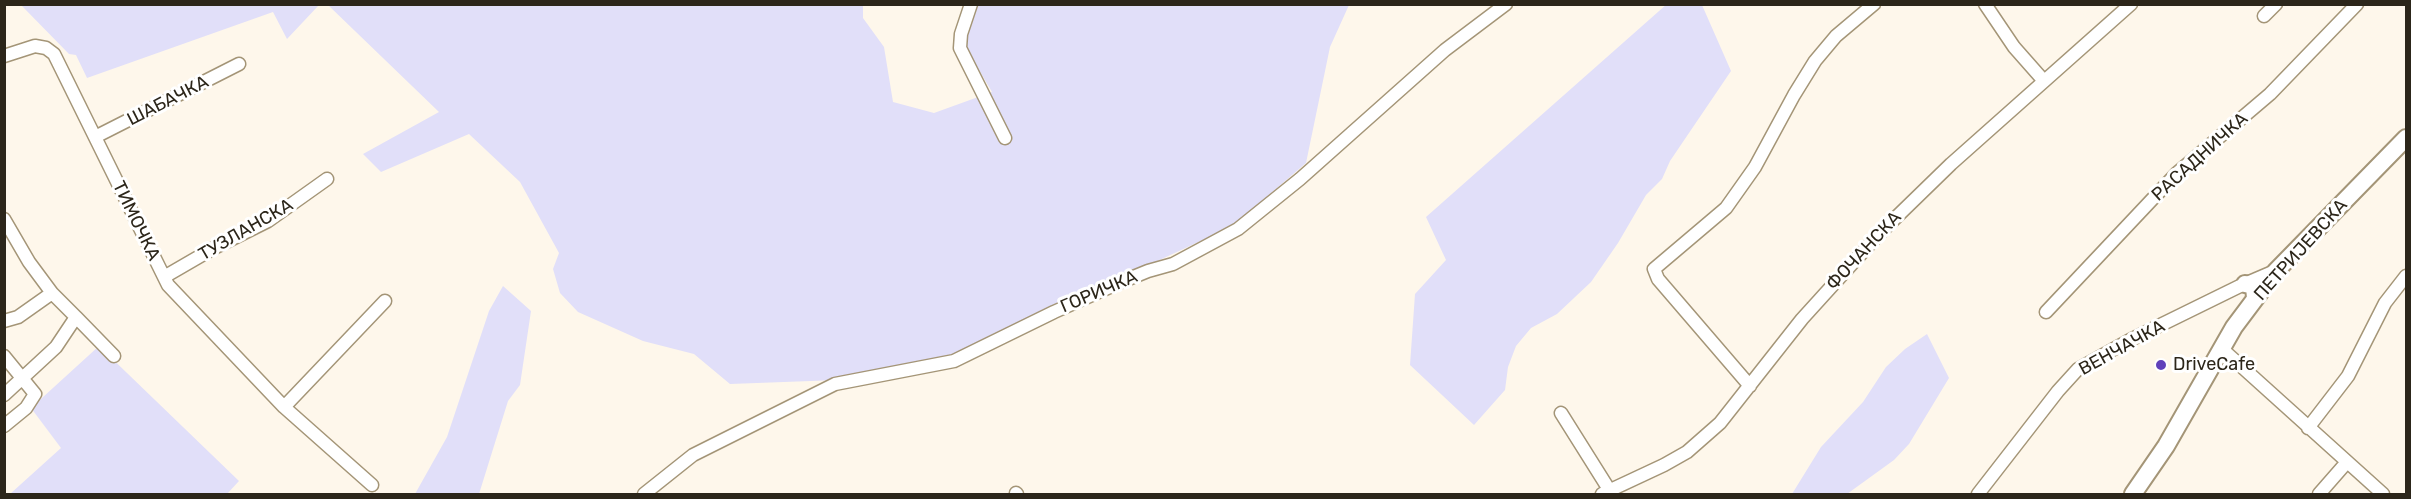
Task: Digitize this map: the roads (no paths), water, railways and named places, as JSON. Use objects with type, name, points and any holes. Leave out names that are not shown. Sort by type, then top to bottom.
[{"type":"main road","name":"ПЕТРИЈЕВСКА","points":[[2133,495],[2166,445],[2221,348],[2255,298],[2276,271],[2406,138]]},
{"type":"main road","points":[[2245,284],[2254,286],[2255,298]]},
{"type":"street","points":[[971,4],[961,34],[960,48],[1005,138]]},
{"type":"street","name":"ГОРИЧКА","points":[[644,495],[693,455],[836,384],[954,361],[1121,282],[1173,264],[1238,229],[1284,193],[1445,50],[1506,4]]},
{"type":"street","points":[[1750,386],[1658,279],[1654,269],[1726,208],[1746,183],[1815,61],[1836,36],[1874,4]]},
{"type":"street","points":[[1985,4],[2014,46],[2044,81]]},
{"type":"street","name":"ФОЧАНСКА","points":[[1606,493],[1687,452],[1720,423],[1803,319],[1880,232],[1951,164],[2131,4]]},
{"type":"street","points":[[2264,16],[2277,4]]},
{"type":"street","name":"РАСАДНИЧКА","points":[[2046,312],[2177,173],[2270,94],[2357,4]]},
{"type":"street","name":"ТИМОЧКА","points":[[4,56],[35,46],[50,50],[174,293],[284,407],[372,485]]},
{"type":"street","name":"ШАБАЧКА","points":[[95,137],[239,64]]},
{"type":"street","name":"ТУЗЛАНСКА","points":[[164,277],[214,248],[268,222],[327,179]]},
{"type":"street","points":[[4,219],[28,262],[52,293],[114,356]]},
{"type":"street","name":"ВЕНЧАЧКА","points":[[1978,495],[2058,391],[2078,369],[2130,340],[2276,271]]},
{"type":"street","points":[[2308,428],[2348,376],[2385,303],[2406,276]]},
{"type":"street","points":[[4,321],[18,317],[52,293]]},
{"type":"street","points":[[284,407],[385,301]]},
{"type":"street","points":[[4,395],[23,380],[56,347],[76,317]]},
{"type":"street","points":[[2221,348],[2383,495]]},
{"type":"street","points":[[4,356],[33,390],[34,399],[4,426]]},
{"type":"street","points":[[1561,413],[1606,493]]},
{"type":"street","points":[[2319,495],[2347,462]]},
{"type":"place","name":"DriveCafe","points":[[2161,365]]}]
